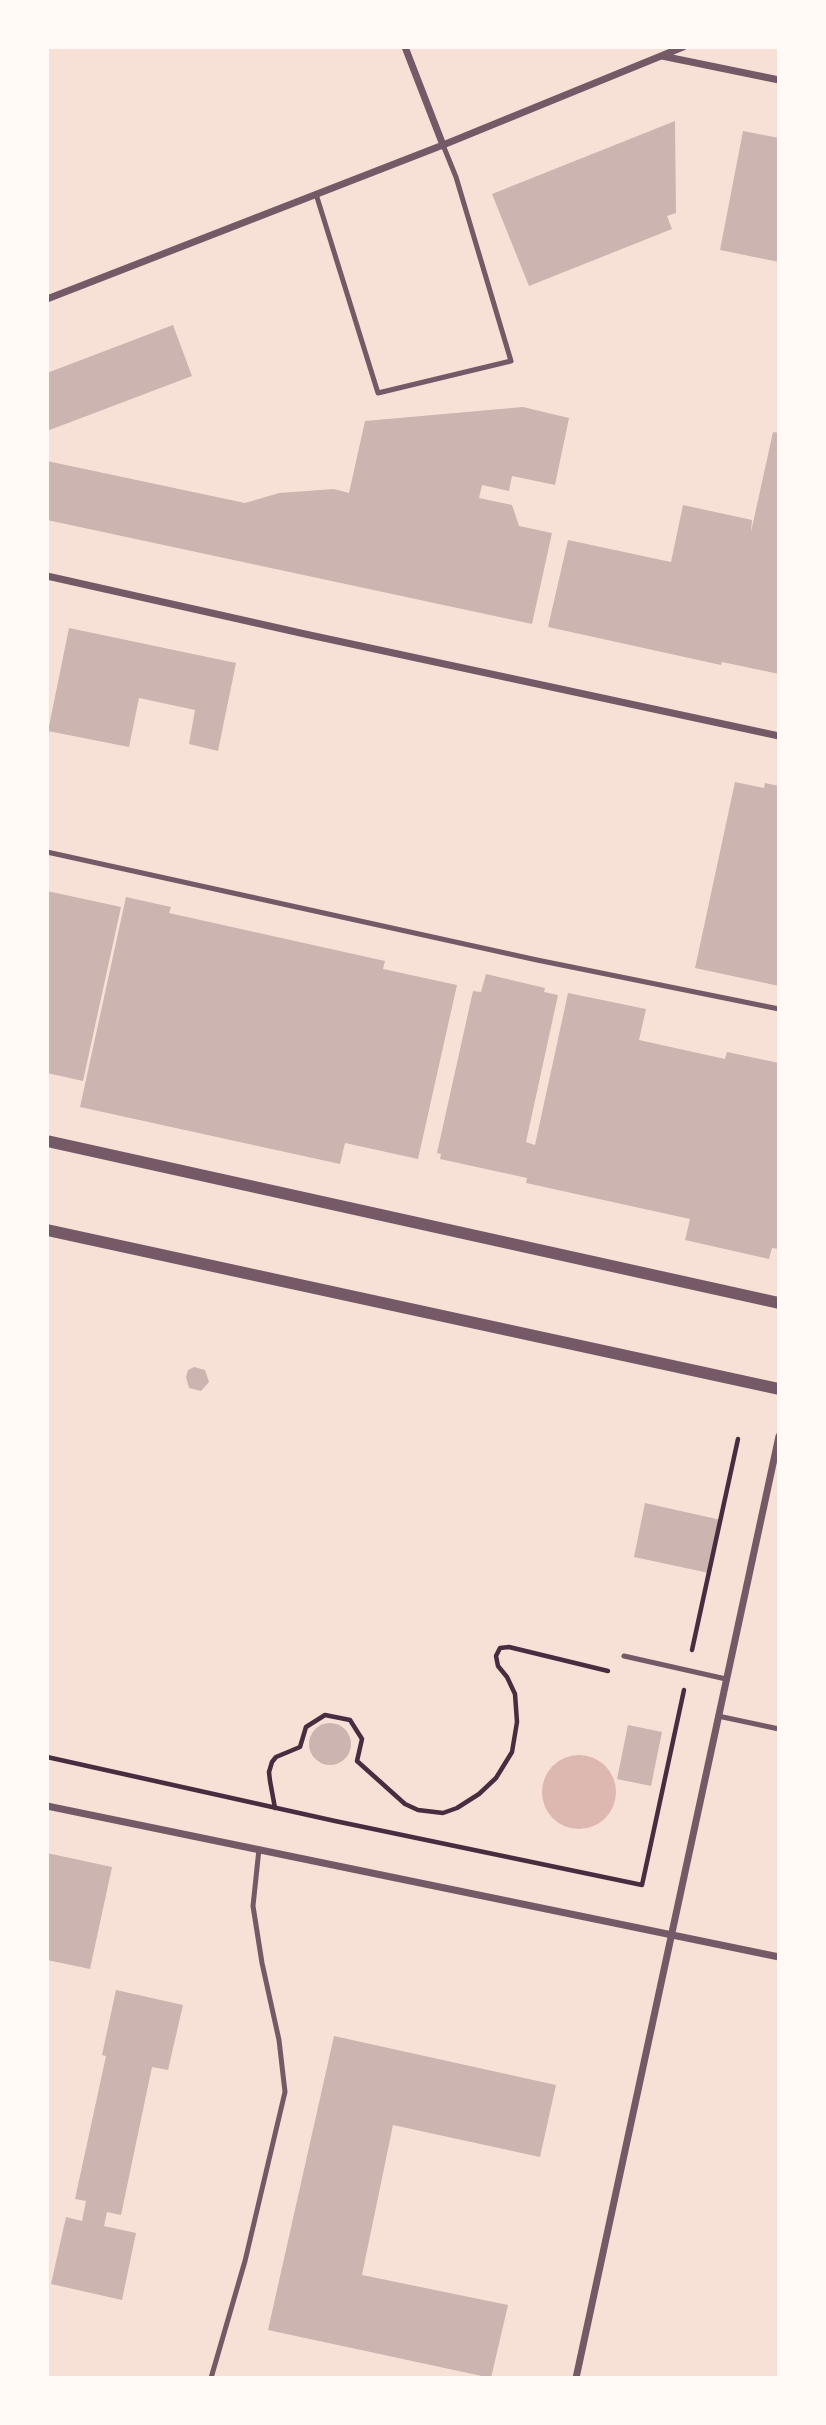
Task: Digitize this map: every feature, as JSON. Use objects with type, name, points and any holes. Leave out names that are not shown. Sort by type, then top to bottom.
[{"type":"street","points":[[405,47],[443,145]]},
{"type":"street","points":[[47,299],[443,145],[683,47]]},
{"type":"street","points":[[661,56],[779,80]]},
{"type":"street","points":[[47,576],[779,736]]},
{"type":"street","points":[[47,1141],[779,1303]]},
{"type":"street","points":[[47,1230],[779,1389]]},
{"type":"street","points":[[576,2378],[779,1436]]},
{"type":"street","points":[[47,1806],[779,1957]]},
{"type":"lane","points":[[316,194],[378,393],[511,361],[456,177],[443,145]]},
{"type":"lane","points":[[47,852],[537,960],[779,1010]]},
{"type":"lane","points":[[624,1656],[726,1679]]},
{"type":"lane","points":[[718,1716],[779,1729]]},
{"type":"lane","points":[[211,2378],[245,2261],[285,2092],[279,2040],[253,1906],[259,1850]]},
{"type":"path","points":[[47,1757],[642,1885],[738,1439]]},
{"type":"path","points":[[275,1808],[269,1772],[272,1762],[276,1757],[300,1747],[306,1727],[325,1715],[350,1720],[362,1739],[358,1761],[405,1804],[418,1810],[443,1813],[457,1808],[479,1794],[496,1778],[512,1752],[517,1722],[515,1694],[498,1666],[496,1656],[500,1648],[509,1647],[616,1674]]},
{"type":"shaded area","points":[[579,1755],[600,1761],[610,1771],[616,1792],[610,1813],[600,1823],[579,1829],[558,1823],[548,1813],[542,1792],[548,1771],[558,1761]]},
{"type":"building","points":[[675,121],[676,213],[667,216],[672,229],[529,286],[492,194]]},
{"type":"building","points":[[743,131],[779,138],[779,262],[720,250]]},
{"type":"building","points":[[173,325],[192,376],[47,431],[47,373]]},
{"type":"building","points":[[523,407],[569,418],[555,485],[512,476],[509,491],[482,485],[479,498],[512,505],[519,526],[552,533],[532,624],[47,520],[47,461],[245,503],[279,493],[334,489],[349,493],[365,421]]},
{"type":"building","points":[[773,432],[779,433],[779,674],[722,662],[721,665],[548,627],[568,540],[671,562],[683,505],[752,520],[751,532]]},
{"type":"building","points":[[69,628],[236,663],[218,751],[189,744],[195,710],[139,698],[129,747],[48,731]]},
{"type":"building","points":[[735,782],[764,788],[765,783],[779,786],[779,986],[695,968]]},
{"type":"building","points":[[47,891],[121,907],[83,1081],[47,1073]]},
{"type":"building","points":[[126,897],[171,907],[169,913],[385,961],[383,969],[457,985],[418,1159],[345,1143],[340,1164],[80,1107]]},
{"type":"building","points":[[486,974],[545,988],[544,992],[558,995],[526,1142],[535,1145],[568,993],[646,1009],[639,1040],[725,1059],[727,1052],[779,1063],[779,1249],[772,1248],[769,1259],[685,1240],[690,1219],[526,1183],[527,1178],[440,1159],[441,1154],[437,1153],[473,991],[481,992]]},
{"type":"building","points":[[194,1367],[205,1370],[209,1382],[201,1391],[189,1388],[186,1377],[188,1370]]},
{"type":"building","points":[[645,1503],[721,1520],[709,1573],[634,1557]]},
{"type":"building","points":[[330,1723],[345,1729],[351,1744],[345,1759],[330,1765],[315,1759],[309,1744],[315,1729]]},
{"type":"building","points":[[628,1725],[662,1732],[651,1786],[617,1779]]},
{"type":"building","points":[[47,1853],[112,1867],[90,1969],[47,1960]]},
{"type":"building","points":[[116,1990],[183,2005],[168,2070],[152,2067],[121,2215],[107,2212],[104,2226],[136,2233],[122,2300],[51,2284],[66,2217],[82,2221],[86,2201],[75,2199],[106,2056],[102,2055]]},
{"type":"building","points":[[334,2036],[556,2085],[540,2157],[393,2125],[362,2275],[508,2305],[491,2378],[268,2330]]}]
